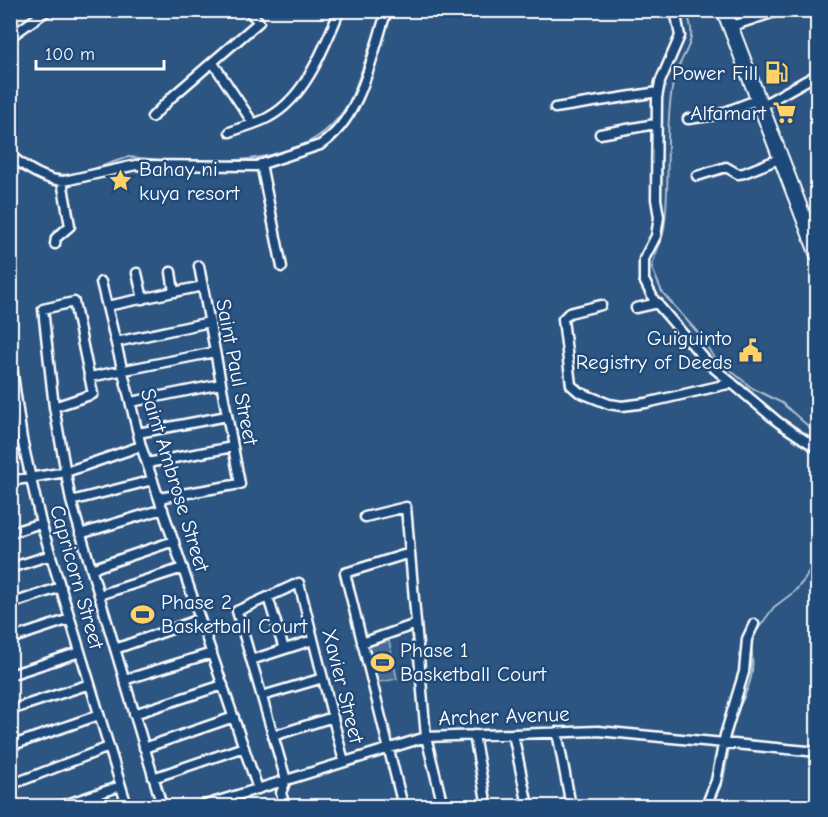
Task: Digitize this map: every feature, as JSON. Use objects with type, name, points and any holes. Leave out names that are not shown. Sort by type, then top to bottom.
[{"type":"highway","points":[[724,10],[779,159],[814,236],[818,255]]},
{"type":"street","points":[[10,37],[48,10]]},
{"type":"street","points":[[152,117],[172,96],[259,22],[248,10]]},
{"type":"street","points":[[230,132],[269,117],[290,101],[303,84],[340,10]]},
{"type":"street","points":[[10,155],[33,172],[62,181],[136,165],[183,167],[261,164],[328,140],[357,101],[372,64],[387,10]]},
{"type":"street","points":[[675,10],[680,36],[658,92],[655,124],[656,199],[659,217],[656,236],[642,268],[644,280],[658,303],[708,363],[778,422],[818,449]]},
{"type":"street","points":[[729,27],[781,10]]},
{"type":"street","points":[[213,63],[254,123]]},
{"type":"street","points":[[688,120],[717,115],[758,103],[818,75]]},
{"type":"street","points":[[555,108],[658,92]]},
{"type":"street","points":[[600,134],[655,124]]},
{"type":"street","points":[[697,176],[726,167],[738,174],[744,173],[779,159]]},
{"type":"street","points":[[261,164],[282,267]]},
{"type":"street","points":[[55,244],[56,238],[70,226],[62,181]]},
{"type":"street","name":"Saint Paul Street","points":[[159,498],[240,484],[199,266]]},
{"type":"street","points":[[171,272],[174,292]]},
{"type":"street","points":[[137,273],[143,299]]},
{"type":"street","name":"Saint Ambrose Street","points":[[101,282],[141,446],[258,789]]},
{"type":"street","points":[[107,306],[203,286]]},
{"type":"street","points":[[54,407],[93,394],[74,302],[43,309],[54,407],[71,501],[162,807]]},
{"type":"street","points":[[636,308],[658,303]]},
{"type":"street","points":[[601,305],[569,313],[563,319],[569,381],[579,392],[622,406],[694,394],[732,383]]},
{"type":"street","points":[[116,342],[210,322]]},
{"type":"street","points":[[90,377],[215,352]]},
{"type":"street","name":"Capricorn Street","points":[[10,353],[14,406],[41,523],[127,807]]},
{"type":"street","points":[[131,402],[221,384]]},
{"type":"street","points":[[138,433],[227,416]]},
{"type":"street","points":[[10,440],[22,439]]},
{"type":"street","points":[[10,481],[66,472],[141,446]]},
{"type":"street","points":[[147,463],[233,447]]},
{"type":"street","points":[[71,501],[153,480]]},
{"type":"street","points":[[365,517],[406,507],[426,737],[443,807]]},
{"type":"street","points":[[80,534],[163,509]]},
{"type":"street","points":[[10,533],[41,523]]},
{"type":"street","points":[[91,569],[174,541]]},
{"type":"street","points":[[403,807],[345,573],[410,553]]},
{"type":"street","points":[[10,568],[51,555]]},
{"type":"street","points":[[99,595],[183,568]]},
{"type":"street","name":"Xavier Street","points":[[268,597],[299,583],[344,762]]},
{"type":"street","points":[[10,604],[61,587]]},
{"type":"street","points":[[284,649],[268,597],[237,611],[286,780],[280,793],[285,807]]},
{"type":"street","points":[[10,639],[70,619]]},
{"type":"street","points":[[115,649],[200,619]]},
{"type":"street","points":[[362,643],[416,624]]},
{"type":"street","points":[[706,807],[716,781],[744,672],[747,639],[754,624]]},
{"type":"street","points":[[251,660],[313,640]]},
{"type":"street","points":[[10,675],[80,652]]},
{"type":"street","points":[[124,680],[212,653]]},
{"type":"street","points":[[261,696],[323,678]]},
{"type":"street","points":[[10,710],[90,684]]},
{"type":"street","points":[[134,714],[223,685]]},
{"type":"street","points":[[10,746],[99,715]]},
{"type":"street","points":[[144,748],[234,717]]},
{"type":"street","points":[[273,736],[333,717]]},
{"type":"street","name":"Archer Avenue","points":[[202,807],[426,737],[598,730],[818,752]]},
{"type":"street","points":[[557,732],[572,807]]},
{"type":"street","points":[[513,734],[528,807]]},
{"type":"street","points":[[474,735],[487,807]]},
{"type":"street","points":[[10,785],[109,747]]},
{"type":"street","points":[[153,778],[244,747]]},
{"type":"street","points":[[61,807],[121,786]]},
{"type":"shaded area","name":"Phase 1 Basketball Court","points":[[389,641],[397,679],[375,683],[367,646]]},
{"type":"waterway","points":[[685,10],[690,22],[691,40],[673,83],[670,101],[664,229],[652,268],[662,292],[699,334],[713,356],[752,388],[782,403],[818,435]]},
{"type":"waterway","points":[[214,162],[272,155],[308,143],[323,132],[337,119],[349,102],[377,29]]},
{"type":"waterway","points":[[10,147],[25,162]]},
{"type":"waterway","points":[[82,173],[128,157],[175,161]]},
{"type":"waterway","points":[[36,168],[53,174],[74,175]]},
{"type":"waterway","points":[[734,718],[744,698],[752,672],[750,640],[774,607],[794,592],[805,579],[818,552]]},
{"type":"waterway","points":[[711,806],[723,781],[729,748]]},
{"type":"place","name":"Power Fill","points":[[776,73]]},
{"type":"place","name":"Alfamart","points":[[784,113]]},
{"type":"place","name":"Bahay ni kuya resort","points":[[121,181]]},
{"type":"place","name":"Guiguinto Registry of Deeds","points":[[750,350]]},
{"type":"place","name":"Phase 2 Basketball Court","points":[[143,614]]},
{"type":"place","name":"Phase 1 Basketball Court","points":[[382,662]]}]
